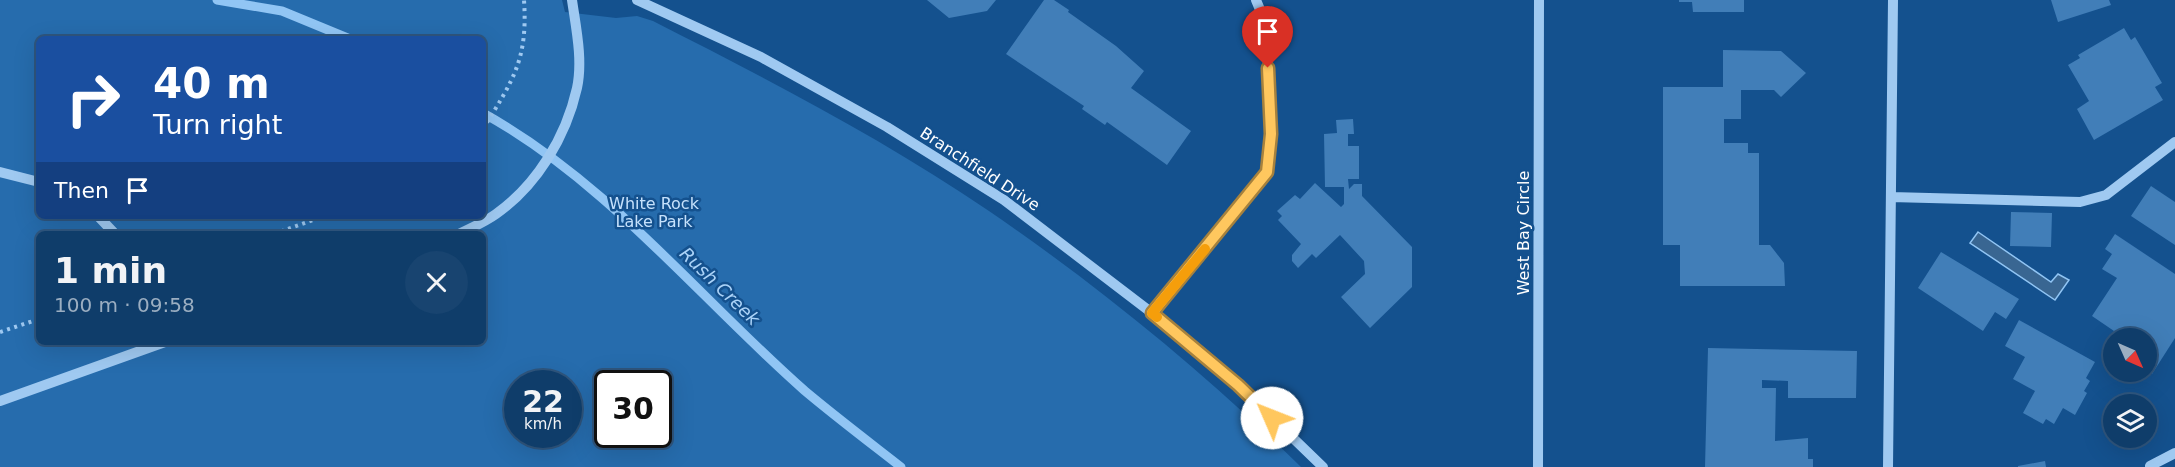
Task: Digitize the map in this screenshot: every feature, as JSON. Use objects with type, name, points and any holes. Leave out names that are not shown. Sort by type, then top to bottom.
[{"type":"street","points":[[465,231],[496,214],[539,173],[560,138],[577,86],[578,42],[572,0]]},
{"type":"street","name":"Branchfield Drive","points":[[637,0],[761,57],[887,127],[1004,200],[1152,313],[1238,385],[1323,467]]},
{"type":"street","points":[[1152,313],[1267,172],[1271,134],[1266,24],[1256,0]]},
{"type":"street","name":"West Bay Circle","points":[[1538,467],[1539,0]]},
{"type":"street","points":[[1888,467],[1893,0]]},
{"type":"street","points":[[1891,197],[2080,202],[2106,195],[2175,142]]},
{"type":"street","points":[[0,172],[36,181]]},
{"type":"street","points":[[101,219],[112,231]]},
{"type":"street","points":[[0,401],[156,345]]},
{"type":"street","points":[[2150,466],[2175,453]]},
{"type":"path","points":[[486,124],[514,77],[521,60],[526,31],[524,0]]},
{"type":"path","points":[[282,231],[316,219]]},
{"type":"path","points":[[0,332],[36,320]]},
{"type":"green space","name":"White Rock Lake Park","points":[[0,0],[562,0],[565,12],[616,18],[637,16],[653,21],[824,110],[949,184],[1071,270],[1151,332],[1265,432],[1301,467],[0,467]]},
{"type":"shaded area","points":[[1978,232],[2051,282],[2058,274],[2069,280],[2055,300],[1970,243]]},
{"type":"building","points":[[927,0],[996,0],[987,11],[949,18]]},
{"type":"building","points":[[1044,0],[1054,0],[1116,46],[1144,71],[1131,88],[1191,131],[1167,165],[1107,122],[1105,125],[1082,109],[1084,106],[1006,54]]},
{"type":"building","points":[[1679,0],[1744,0],[1744,12],[1693,12],[1692,2],[1679,2]]},
{"type":"building","points":[[2051,0],[2109,0],[2111,5],[2058,22]]},
{"type":"building","points":[[2124,28],[2131,40],[2135,37],[2162,83],[2155,87],[2163,100],[2094,140],[2077,109],[2089,101],[2068,65],[2080,58],[2078,55]]},
{"type":"building","points":[[1723,50],[1781,51],[1806,73],[1781,97],[1774,90],[1741,90],[1741,119],[1724,119],[1724,143],[1748,143],[1748,153],[1759,153],[1759,245],[1770,245],[1784,263],[1785,286],[1680,286],[1680,245],[1663,245],[1663,87],[1723,87]]},
{"type":"building","points":[[1353,119],[1354,134],[1348,134],[1348,146],[1359,146],[1359,179],[1348,179],[1349,189],[1354,184],[1362,184],[1362,196],[1412,247],[1412,287],[1370,328],[1341,297],[1365,274],[1364,261],[1340,235],[1316,258],[1312,254],[1298,268],[1292,261],[1292,255],[1301,244],[1278,220],[1282,216],[1277,211],[1295,195],[1300,199],[1315,183],[1341,207],[1344,204],[1344,187],[1325,187],[1324,134],[1337,133],[1336,120]]},
{"type":"building","points":[[2151,186],[2175,202],[2175,245],[2131,216]]},
{"type":"building","points":[[2011,212],[2052,213],[2051,247],[2010,246]]},
{"type":"building","points":[[2115,234],[2175,274],[2175,338],[2157,366],[2157,328],[2110,328],[2092,316],[2117,278],[2102,269],[2112,254],[2105,249]]},
{"type":"building","points":[[1941,252],[2019,299],[2006,319],[1995,312],[1983,331],[1918,288]]},
{"type":"building","points":[[2019,320],[2095,362],[2086,378],[2090,381],[2084,391],[2087,393],[2075,415],[2063,408],[2054,424],[2046,419],[2043,424],[2023,413],[2035,391],[2013,379],[2025,357],[2005,346]]},
{"type":"building","points":[[1708,348],[1857,351],[1856,398],[1788,398],[1788,381],[1762,380],[1762,388],[1776,388],[1775,441],[1808,438],[1808,459],[1813,459],[1813,467],[1705,467]]},
{"type":"building","points":[[2045,461],[2046,467],[2018,467],[2018,466]]},
{"type":"waterway","name":"Rush Creek","points":[[217,0],[282,11],[343,36]]},
{"type":"waterway","name":"Rush Creek","points":[[486,115],[529,141],[612,207],[805,391],[901,467]]},
{"type":"slow traffic","points":[[1157,317],[1152,313],[1205,249]]},
{"type":"route","points":[[1268,68],[1271,134],[1267,172],[1152,313],[1238,385],[1272,418]]}]
